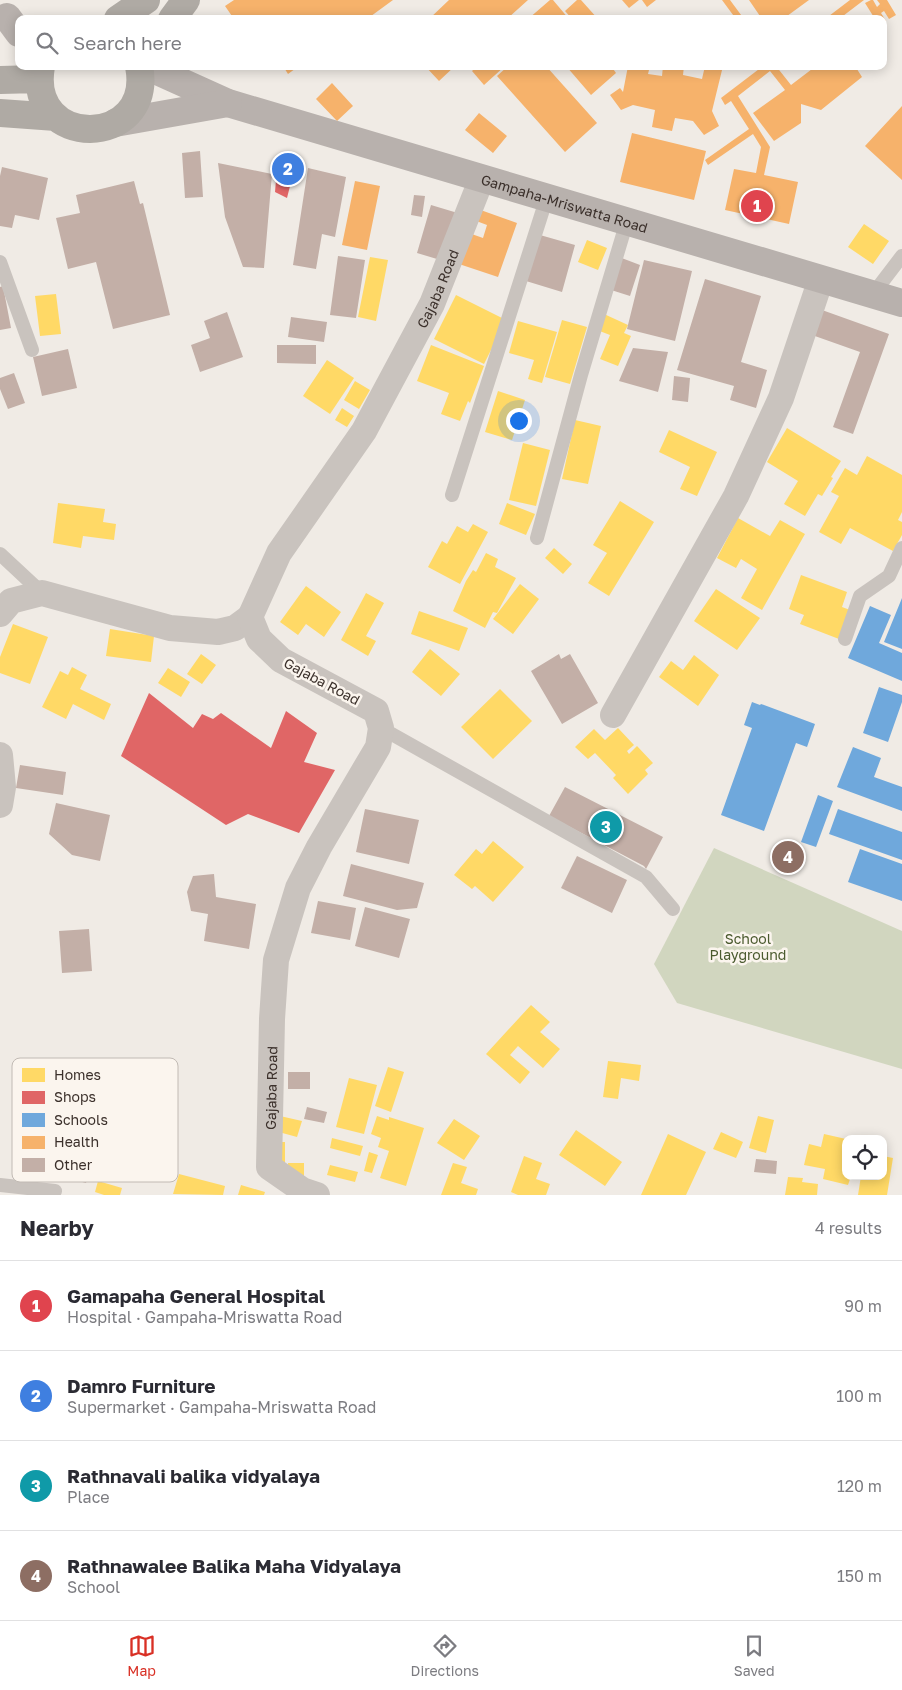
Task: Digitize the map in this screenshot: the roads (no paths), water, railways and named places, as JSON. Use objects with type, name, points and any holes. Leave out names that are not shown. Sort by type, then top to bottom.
[{"type":"highway","points":[[124,15],[146,0]]},
{"type":"highway","points":[[175,15],[186,0]]},
{"type":"highway","points":[[0,80],[40,72],[44,100],[56,117],[79,129],[91,130],[104,128],[127,115],[135,104],[140,90],[140,70]]},
{"type":"highway","points":[[0,113],[56,117]]},
{"type":"main road","name":"Gampaha-Mriswatta Road","points":[[155,70],[228,103],[902,303]]},
{"type":"main road","name":"Gampaha-Mriswatta Road","points":[[115,123],[228,103]]},
{"type":"street","name":"Gajaba Road","points":[[317,1195],[302,1190],[269,1167],[272,1028],[276,960],[298,888],[319,847],[378,746],[382,728],[376,710],[281,660],[259,639],[250,617],[279,553],[364,431],[428,312],[482,178]]},
{"type":"street","points":[[613,716],[740,487],[782,398],[821,279]]},
{"type":"street","points":[[0,614],[11,601],[42,593],[170,628],[218,632],[235,628],[250,617]]},
{"type":"street","points":[[0,755],[3,787],[0,806]]},
{"type":"lane","points":[[452,495],[547,197]]},
{"type":"lane","points":[[537,538],[581,375],[628,222]]},
{"type":"lane","points":[[873,294],[902,256]]},
{"type":"lane","points":[[0,262],[32,350]]},
{"type":"lane","points":[[845,639],[860,596],[889,576],[902,548]]},
{"type":"lane","points":[[0,554],[42,593]]},
{"type":"lane","points":[[382,728],[646,877],[673,909]]},
{"type":"lane","points":[[0,1185],[55,1190]]},
{"type":"place","name":"Damro Furniture","points":[[288,169]]},
{"type":"place","name":"Gamapaha General Hospital","points":[[757,206]]},
{"type":"place","name":"Rathnavali balika vidyalaya","points":[[606,827]]},
{"type":"place","name":"Rathnawalee Balika Maha Vidyalaya","points":[[788,857]]},
{"type":"park label","name":"School Playground","points":[[748,946]]}]
